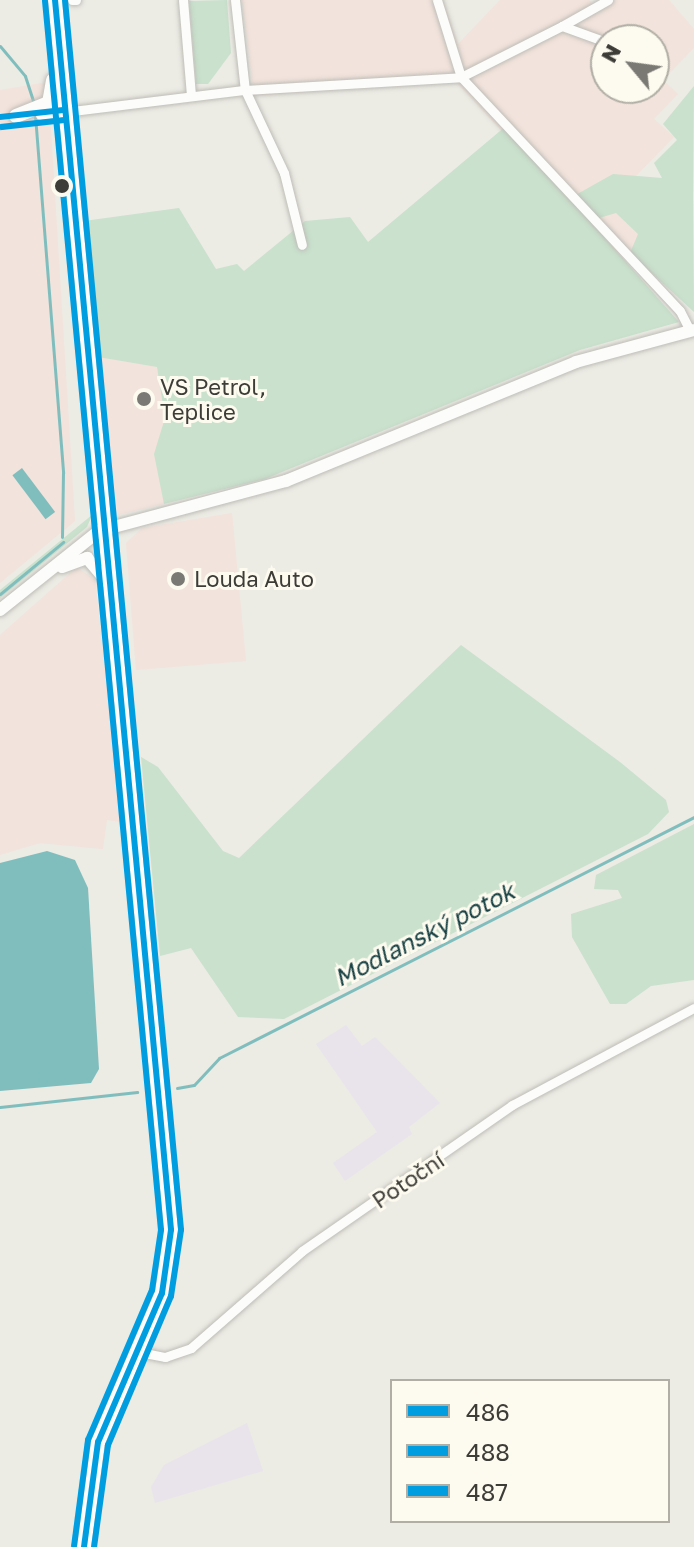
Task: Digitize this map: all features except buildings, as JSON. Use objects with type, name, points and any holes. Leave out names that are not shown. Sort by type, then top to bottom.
[{"type":"main road","points":[[54,0],[171,1230],[167,1274],[98,1442],[84,1547]]},
{"type":"main road","points":[[16,116],[52,97],[54,0]]},
{"type":"street","points":[[183,0],[191,95]]},
{"type":"street","points":[[235,0],[245,90],[284,173],[302,245]]},
{"type":"street","points":[[0,610],[105,528],[286,481],[576,362],[692,331],[680,311],[461,77],[437,0]]},
{"type":"street","points":[[40,115],[245,90],[461,77],[608,0]]},
{"type":"street","points":[[562,26],[590,36]]},
{"type":"street","points":[[34,581],[83,557],[100,567],[111,593]]},
{"type":"street","name":"Potoční","points":[[134,1351],[165,1357],[191,1348],[302,1251],[512,1105],[694,1008]]},
{"type":"shaded area","points":[[242,0],[443,0],[458,44],[500,0],[590,0],[598,13],[615,0],[669,0],[694,29],[694,48],[670,73],[670,24],[590,24],[590,104],[668,104],[654,119],[674,137],[632,180],[666,214],[624,262],[455,81],[254,96]]},
{"type":"shaded area","points":[[48,82],[75,521],[0,583],[0,90]]},
{"type":"shaded area","points":[[670,87],[678,94],[670,102]]},
{"type":"shaded area","points":[[98,357],[157,367],[165,418],[164,504],[118,515]]},
{"type":"shaded area","points":[[232,513],[246,661],[136,670],[126,543],[142,528]]},
{"type":"shaded area","points":[[77,567],[95,580],[122,822],[107,820],[103,849],[40,843],[0,855],[0,635]]},
{"type":"shaded area","points":[[346,1025],[362,1046],[375,1037],[440,1103],[409,1127],[412,1134],[345,1181],[333,1163],[377,1132],[316,1044]]},
{"type":"shaded area","points":[[247,1423],[263,1471],[155,1503],[151,1487],[164,1465]]},
{"type":"green space","points":[[227,0],[231,53],[208,84],[196,84],[189,1]]},
{"type":"green space","points":[[694,86],[694,312],[630,253],[638,234],[616,213],[596,219],[572,197],[613,174],[662,178],[654,163],[677,140],[663,124]]},
{"type":"green space","points":[[506,126],[679,322],[580,350],[265,479],[164,504],[154,454],[165,418],[157,367],[98,357],[84,221],[179,208],[216,269],[237,264],[244,271],[305,221],[350,217],[368,242]]},
{"type":"green space","points":[[92,515],[87,527],[0,598],[0,590]]},
{"type":"green space","points":[[461,645],[620,762],[666,800],[669,812],[648,834],[284,1019],[238,1017],[191,948],[160,956],[141,757],[158,767],[223,851],[239,858]]},
{"type":"green space","points":[[694,824],[694,980],[651,986],[626,1004],[610,1004],[572,937],[571,914],[622,898],[618,890],[594,889],[596,875]]},
{"type":"water","points":[[22,468],[55,512],[46,519],[12,475]]},
{"type":"water","points":[[47,851],[75,860],[88,888],[99,1069],[91,1083],[0,1091],[0,863]]},
{"type":"waterway","points":[[0,46],[25,76],[34,104]]},
{"type":"waterway","points":[[35,115],[63,473],[62,537]]},
{"type":"waterway","points":[[0,594],[63,542]]},
{"type":"waterway","name":"Modlanský potok","points":[[177,1088],[194,1085],[219,1058],[694,817]]},
{"type":"waterway","name":"Modlanský potok","points":[[0,1107],[137,1092]]},
{"type":"transit line","name":"486","points":[[55,0],[171,1230],[162,1293],[98,1442],[84,1547]]},
{"type":"transit line","name":"487","points":[[65,0],[181,1230],[171,1296],[108,1445],[94,1547]]},
{"type":"transit line","name":"488","points":[[45,1],[161,1230],[152,1290],[88,1440],[74,1546]]},
{"type":"transit line","name":"486","points":[[0,117],[63,110]]},
{"type":"transit line","name":"488","points":[[1,127],[64,120]]},
{"type":"place","name":"VS Petrol, Teplice","points":[[144,399]]},
{"type":"place","name":"Louda Auto","points":[[178,579]]}]
